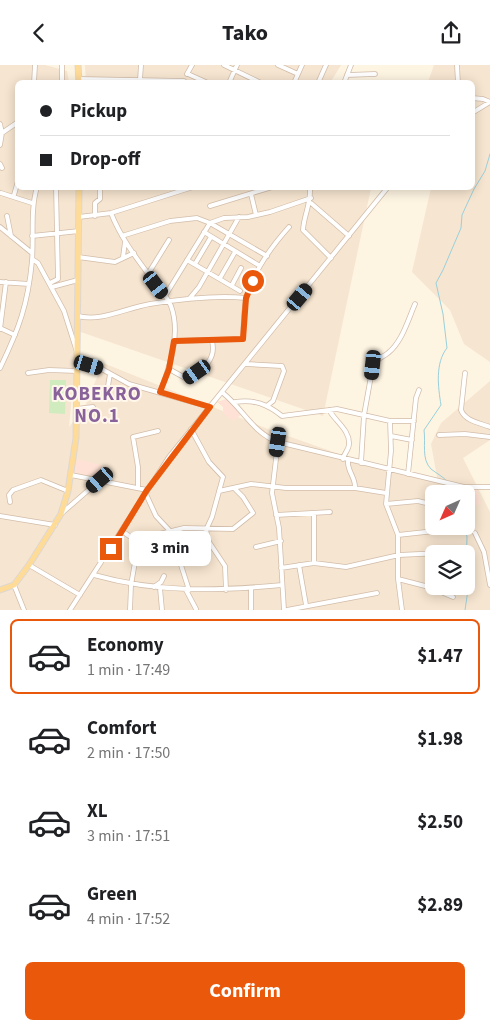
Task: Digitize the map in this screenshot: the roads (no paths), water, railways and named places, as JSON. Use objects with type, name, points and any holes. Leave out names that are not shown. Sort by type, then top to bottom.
[{"type":"main road","points":[[78,65],[79,80]]},
{"type":"main road","points":[[0,590],[14,585],[29,565],[61,514],[68,491],[76,409],[79,190]]},
{"type":"street","points":[[34,80],[35,65]]},
{"type":"street","points":[[56,65],[62,65],[62,80]]},
{"type":"street","points":[[140,80],[141,65]]},
{"type":"street","points":[[184,80],[192,65]]},
{"type":"street","points":[[224,65],[255,80]]},
{"type":"street","points":[[230,80],[237,65]]},
{"type":"street","points":[[278,65],[298,74]]},
{"type":"street","points":[[295,80],[302,65]]},
{"type":"street","points":[[319,80],[326,65]]},
{"type":"street","points":[[345,80],[351,65]]},
{"type":"street","points":[[457,65],[458,80]]},
{"type":"street","points":[[188,74],[202,80]]},
{"type":"street","points":[[347,75],[375,74]]},
{"type":"street","points":[[475,99],[490,102]]},
{"type":"street","points":[[475,111],[490,102]]},
{"type":"street","points":[[0,124],[2,133],[0,145]]},
{"type":"street","points":[[2,133],[15,124]]},
{"type":"street","points":[[14,195],[15,190]]},
{"type":"street","points":[[1,365],[24,315],[32,259],[32,203],[36,190]]},
{"type":"street","points":[[51,285],[58,279],[56,190]]},
{"type":"street","points":[[95,216],[95,203],[100,199],[100,190]]},
{"type":"street","points":[[79,217],[111,213],[184,190]]},
{"type":"street","points":[[210,206],[263,190]]},
{"type":"street","points":[[310,190],[311,203],[303,222],[303,230],[332,258]]},
{"type":"street","points":[[70,610],[146,491],[191,429],[223,393],[386,190]]},
{"type":"street","points":[[1,193],[14,195],[32,203]]},
{"type":"street","points":[[251,194],[256,215]]},
{"type":"street","points":[[165,296],[210,223],[224,218],[256,215],[311,198]]},
{"type":"street","points":[[311,203],[349,236]]},
{"type":"street","points":[[111,213],[125,241],[168,301],[175,327],[174,341],[169,369],[160,392]]},
{"type":"street","points":[[7,216],[11,236]]},
{"type":"street","points":[[189,299],[199,287],[240,217]]},
{"type":"street","points":[[122,236],[170,221],[197,218],[210,223],[267,256]]},
{"type":"street","points":[[0,227],[32,253]]},
{"type":"street","points":[[174,341],[243,339],[246,298],[260,266],[289,227]]},
{"type":"street","points":[[32,235],[79,231]]},
{"type":"street","points":[[204,232],[260,266]]},
{"type":"street","points":[[195,264],[211,237]]},
{"type":"street","points":[[24,247],[33,241]]},
{"type":"street","points":[[122,257],[125,241]]},
{"type":"street","points":[[148,273],[169,241]]},
{"type":"street","points":[[220,278],[235,251]]},
{"type":"street","points":[[78,257],[116,262],[122,257],[134,253]]},
{"type":"street","points":[[32,259],[38,263],[64,311],[77,352]]},
{"type":"street","points":[[187,260],[240,291]]},
{"type":"street","points":[[232,285],[241,268]]},
{"type":"street","points":[[51,285],[78,280]]},
{"type":"street","points":[[0,281],[29,285]]},
{"type":"street","points":[[6,282],[0,328],[15,335]]},
{"type":"street","points":[[78,316],[92,318],[168,301],[227,296],[246,298]]},
{"type":"street","points":[[362,463],[364,415],[373,365],[376,359],[388,353],[399,338],[416,304]]},
{"type":"street","points":[[169,369],[187,379],[211,360],[214,353],[212,341]]},
{"type":"street","points":[[77,362],[100,368],[129,384],[210,407]]},
{"type":"street","points":[[246,364],[282,366],[284,371],[273,401],[268,405]]},
{"type":"street","points":[[28,373],[48,370],[77,371]]},
{"type":"street","points":[[465,373],[461,410],[463,415],[472,421],[490,427]]},
{"type":"street","points":[[106,398],[110,374]]},
{"type":"street","points":[[408,475],[416,398],[420,390]]},
{"type":"street","points":[[223,393],[235,402],[261,434],[278,442],[408,475],[472,488],[490,487]]},
{"type":"street","points":[[235,402],[243,401],[268,405],[282,416],[338,409],[390,421],[414,421]]},
{"type":"street","points":[[76,409],[93,407]]},
{"type":"street","points":[[329,409],[345,430],[348,438],[347,468],[355,483],[355,488]]},
{"type":"street","points":[[390,421],[391,436],[386,504],[398,535],[398,579],[402,610]]},
{"type":"street","points":[[191,429],[210,462],[223,477],[206,530],[209,542],[225,566],[226,590]]},
{"type":"street","points":[[138,487],[138,467],[132,437],[158,431]]},
{"type":"street","points":[[439,435],[465,434],[490,437]]},
{"type":"street","points":[[391,436],[412,440]]},
{"type":"street","points":[[278,442],[273,487],[281,541],[282,585],[286,610],[377,593]]},
{"type":"street","points":[[71,475],[138,487],[146,491],[156,516],[170,531],[187,590],[196,609]]},
{"type":"street","points":[[10,502],[9,495],[13,490],[41,480],[68,491]]},
{"type":"street","points":[[61,514],[100,480]]},
{"type":"street","points":[[219,491],[251,485],[355,488],[386,493]]},
{"type":"street","points":[[122,531],[132,539],[139,539],[184,528],[206,530],[233,529],[251,516],[253,510],[236,489]]},
{"type":"street","points":[[386,504],[418,501],[425,503]]},
{"type":"street","points":[[276,515],[330,512]]},
{"type":"street","points":[[314,513],[314,563]]},
{"type":"street","points":[[0,516],[55,525]]},
{"type":"street","points":[[398,535],[425,532]]},
{"type":"street","points":[[475,535],[484,552],[490,585]]},
{"type":"street","points":[[130,610],[131,585],[139,539]]},
{"type":"street","points":[[256,547],[281,541]]},
{"type":"street","points":[[281,568],[314,563],[346,567],[399,555],[425,554]]},
{"type":"street","points":[[29,565],[80,595]]},
{"type":"street","points":[[299,565],[306,605]]},
{"type":"street","points":[[94,575],[131,585],[187,590],[226,590],[282,585]]},
{"type":"street","points":[[154,587],[161,582],[164,576]]},
{"type":"street","points":[[398,579],[428,587],[453,597]]},
{"type":"street","points":[[14,585],[24,610]]},
{"type":"street","points":[[160,588],[162,610]]},
{"type":"street","points":[[251,588],[251,610]]},
{"type":"waterway","points":[[475,187],[485,171],[490,154]]},
{"type":"waterway","points":[[447,481],[431,469],[426,461],[424,451],[424,430],[441,405],[438,383],[439,368],[447,348],[443,314],[436,283],[461,228],[462,215],[474,190]]},
{"type":"waterway","points":[[467,535],[467,545]]},
{"type":"waterway","points":[[465,610],[467,595]]},
{"type":"district","name":"KOBEKRO NO.1","points":[[97,405]]}]
